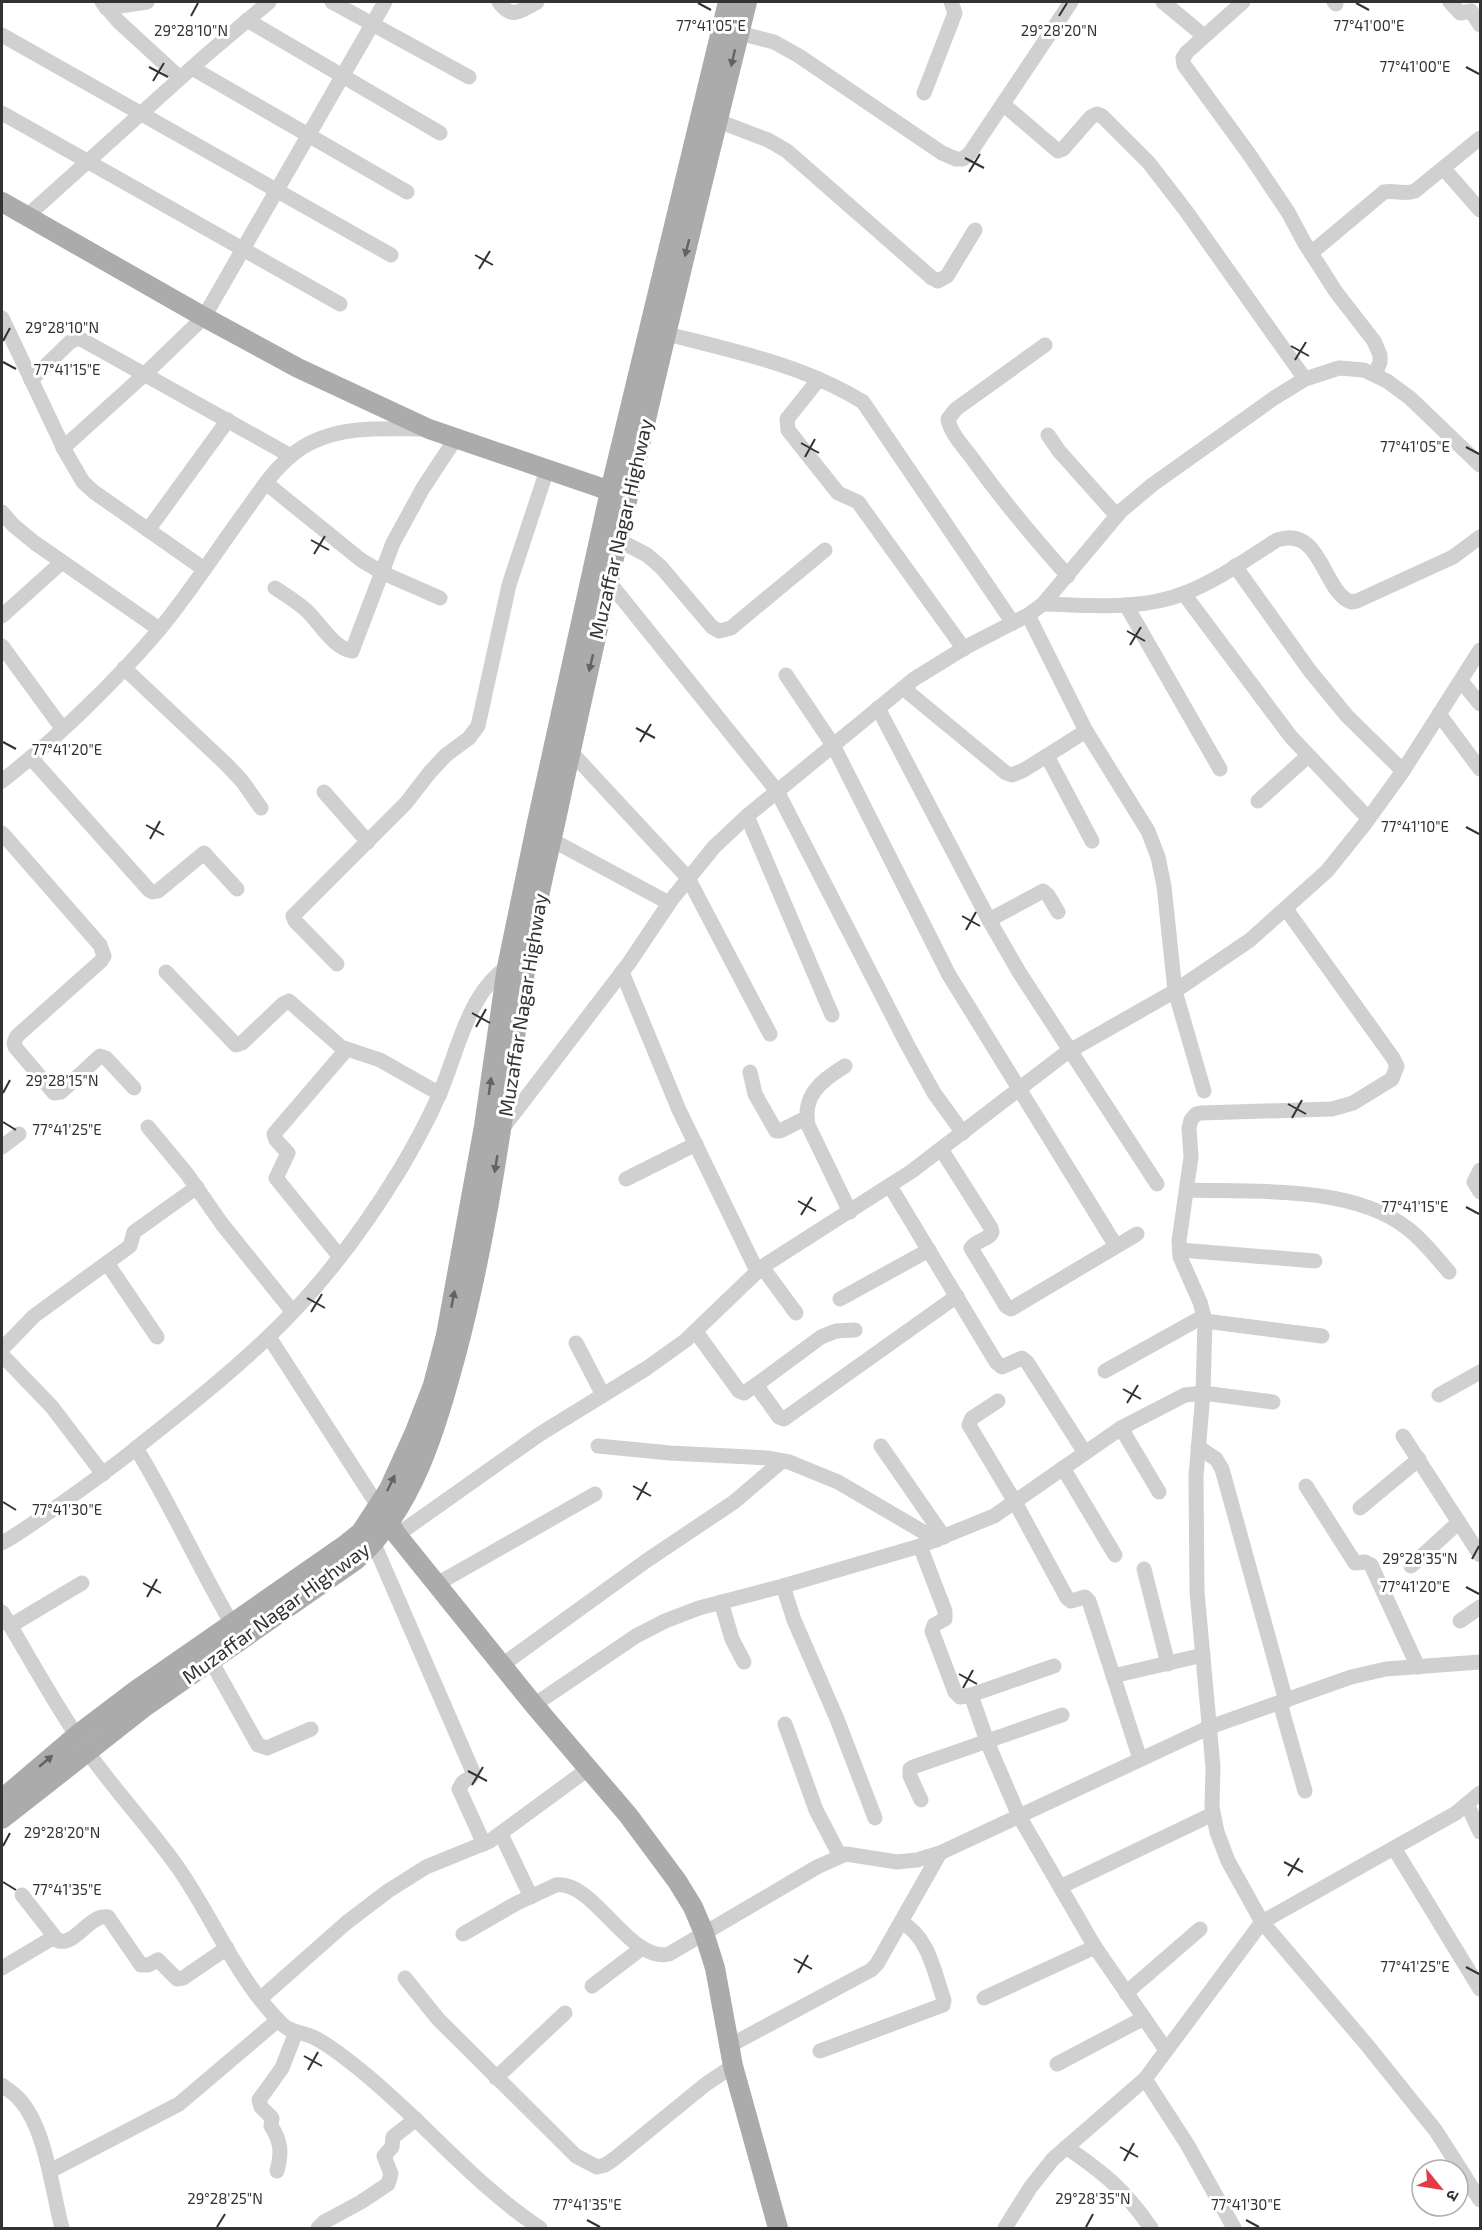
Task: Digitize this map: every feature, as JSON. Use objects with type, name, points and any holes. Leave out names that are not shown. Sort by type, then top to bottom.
[{"type":"main road","name":"Muzaffar Nagar Highway","points":[[2,1819],[135,1691],[361,1532],[378,1506],[414,1434],[432,1385],[446,1335],[481,1147],[507,967],[610,535],[728,2]]},
{"type":"main road","name":"Muzaffar Nagar Highway","points":[[619,494],[667,334],[747,2]]},
{"type":"main road","points":[[2,202],[298,368],[429,429],[619,494]]},
{"type":"main road","name":"Muzaffar Nagar Highway","points":[[2,1799],[82,1743],[146,1706],[357,1560],[393,1529],[431,1440],[475,1285],[502,1129],[528,954],[609,582],[610,535]]},
{"type":"main road","points":[[378,1506],[393,1529],[534,1705],[628,1815],[693,1906],[715,1968],[729,2046],[775,2227]]},
{"type":"street","points":[[104,5],[147,2]]},
{"type":"street","points":[[27,216],[269,2]]},
{"type":"street","points":[[332,2],[469,77]]},
{"type":"street","points":[[63,448],[204,317],[385,2]]},
{"type":"street","points":[[499,2],[505,10],[511,13],[537,2]]},
{"type":"street","points":[[924,93],[955,13],[951,2]]},
{"type":"street","points":[[739,33],[774,42],[799,56],[942,153],[956,159],[963,159],[970,153],[1071,2]]},
{"type":"street","points":[[1163,2],[1204,36]]},
{"type":"street","points":[[1243,2],[1186,52],[1183,58],[1184,65],[1288,212],[1311,253],[1378,348],[1380,362],[1375,375]]},
{"type":"street","points":[[1450,2],[1460,13],[1471,11],[1480,25]]},
{"type":"street","points":[[104,5],[186,73],[309,134],[407,192]]},
{"type":"street","points":[[247,20],[440,134]]},
{"type":"street","points":[[2,35],[391,255]]},
{"type":"street","points":[[1003,104],[1058,151],[1063,149],[1091,117],[1097,114],[1102,116],[1149,163],[1186,211],[1305,379]]},
{"type":"street","points":[[2,113],[242,250],[340,303]]},
{"type":"street","points":[[718,121],[768,140],[787,151],[938,281],[947,276],[975,230]]},
{"type":"street","points":[[1311,253],[1384,192],[1408,194],[1415,191],[1480,138]]},
{"type":"street","points":[[1444,169],[1480,210]]},
{"type":"street","points":[[2,318],[63,448],[88,488],[204,569]]},
{"type":"street","points":[[667,334],[755,356],[819,379],[863,402],[1013,623]]},
{"type":"street","points":[[31,380],[70,342],[79,338],[291,456]]},
{"type":"street","points":[[1045,345],[956,409],[948,419],[949,426],[1002,500],[1068,576]]},
{"type":"street","points":[[502,1129],[622,972],[669,903],[714,847],[747,816],[903,688],[964,649],[1028,615],[1043,604],[1117,516],[1152,485],[1274,398],[1305,379],[1338,368],[1364,370],[1387,381],[1410,398],[1480,465]]},
{"type":"street","points":[[819,379],[787,419],[788,430],[838,493],[858,502],[964,649]]},
{"type":"street","points":[[148,530],[228,420]]},
{"type":"street","points":[[2,781],[31,758],[124,668],[159,629],[266,483],[291,456],[308,444],[330,434],[359,430],[429,429]]},
{"type":"street","points":[[1048,435],[1066,459],[1117,516]]},
{"type":"street","points":[[275,588],[306,610],[345,649],[352,651],[393,543],[407,516],[456,438]]},
{"type":"street","points":[[337,964],[295,921],[293,916],[406,803],[446,755],[469,738],[478,726],[509,585],[547,470]]},
{"type":"street","points":[[266,483],[361,560],[383,573],[441,598]]},
{"type":"street","points":[[2,512],[13,525],[35,543],[159,629]]},
{"type":"street","points":[[610,535],[647,555],[661,567],[712,627],[719,631],[731,628],[825,550]]},
{"type":"street","points":[[1043,604],[1126,605],[1163,600],[1184,594],[1214,580],[1277,540],[1286,537],[1295,537],[1304,542],[1317,557],[1342,596],[1351,602],[1453,556],[1480,537]]},
{"type":"street","points":[[2,616],[62,562]]},
{"type":"street","points":[[1235,566],[1310,671],[1347,716],[1403,771]]},
{"type":"street","points":[[609,582],[777,791],[906,1044],[934,1093],[963,1133]]},
{"type":"street","points":[[1184,594],[1308,756],[1368,818]]},
{"type":"street","points":[[1126,605],[1220,769]]},
{"type":"street","points":[[1028,615],[1086,731],[1148,831],[1158,857],[1164,886],[1175,991],[1204,1091]]},
{"type":"street","points":[[2,646],[62,728]]},
{"type":"street","points":[[393,1529],[646,1368],[696,1332],[760,1269],[790,1247],[890,1186],[1070,1050],[1175,991],[1250,940],[1326,871],[1403,771],[1480,650]]},
{"type":"street","points":[[124,668],[227,765],[242,781],[261,808]]},
{"type":"street","points":[[786,675],[833,745],[949,975],[1017,1089],[1116,1246]]},
{"type":"street","points":[[1461,681],[1480,704]]},
{"type":"street","points":[[903,688],[1006,773],[1017,774],[1086,731]]},
{"type":"street","points":[[878,708],[989,920],[1019,972],[1157,1184]]},
{"type":"street","points":[[1439,714],[1480,769]]},
{"type":"street","points":[[571,753],[688,878],[770,1034]]},
{"type":"street","points":[[1047,756],[1092,841]]},
{"type":"street","points":[[1258,801],[1308,756]]},
{"type":"street","points":[[31,758],[149,890],[158,891],[204,853],[237,889]]},
{"type":"street","points":[[324,792],[368,842]]},
{"type":"street","points":[[747,816],[832,1015]]},
{"type":"street","points":[[2,833],[100,945],[104,956],[17,1036],[14,1040],[15,1047],[54,1093],[61,1092],[100,1056],[106,1058],[134,1088]]},
{"type":"street","points":[[552,840],[669,903]]},
{"type":"street","points":[[989,920],[1041,891],[1046,892],[1058,912]]},
{"type":"street","points":[[1286,909],[1397,1066],[1392,1079],[1353,1103],[1332,1109],[1196,1114],[1189,1128],[1191,1157],[1179,1240],[1180,1257],[1200,1302],[1204,1319],[1203,1393],[1196,1476],[1197,1592],[1210,1727],[1214,1814],[1217,1832],[1228,1862],[1262,1922],[1367,2044],[1436,2131],[1480,2200]]},
{"type":"street","points":[[2,1543],[103,1474],[194,1402],[269,1337],[340,1257],[400,1170],[440,1094],[475,1002],[484,988],[507,967],[528,954]]},
{"type":"street","points":[[166,972],[236,1045],[242,1043],[286,1001],[292,1003],[334,1043],[346,1050],[380,1060],[440,1094]]},
{"type":"street","points":[[622,972],[679,1110],[696,1144],[760,1269],[796,1313]]},
{"type":"street","points":[[340,1257],[276,1178],[288,1153],[276,1140],[274,1134],[346,1050]]},
{"type":"street","points":[[845,1066],[833,1073],[813,1092],[808,1102],[807,1118],[808,1125],[850,1212]]},
{"type":"street","points":[[750,1072],[755,1094],[776,1131],[807,1118]]},
{"type":"street","points":[[147,1127],[197,1187],[222,1224],[292,1311]]},
{"type":"street","points":[[2,1147],[18,1134]]},
{"type":"street","points":[[626,1179],[696,1144]]},
{"type":"street","points":[[941,1149],[991,1228],[990,1236],[975,1243],[971,1248],[1008,1308],[1014,1308],[1137,1234]]},
{"type":"street","points":[[1480,1170],[1474,1182],[1480,1191]]},
{"type":"street","points":[[890,1186],[999,1366],[1006,1367],[1022,1358],[1027,1362],[1084,1453]]},
{"type":"street","points":[[2,1349],[34,1316],[130,1246],[134,1232],[197,1187]]},
{"type":"street","points":[[1187,1190],[1308,1195],[1350,1202],[1381,1212],[1407,1228],[1449,1272]]},
{"type":"street","points":[[840,1299],[929,1250]]},
{"type":"street","points":[[1180,1250],[1315,1261]]},
{"type":"street","points":[[107,1263],[157,1337]]},
{"type":"street","points":[[756,1385],[779,1417],[784,1419],[957,1296]]},
{"type":"street","points":[[1105,1371],[1204,1319],[1322,1336]]},
{"type":"street","points":[[696,1332],[739,1392],[744,1393],[821,1337],[836,1331],[855,1330]]},
{"type":"street","points":[[269,1337],[378,1506]]},
{"type":"street","points":[[576,1343],[603,1395]]},
{"type":"street","points":[[2,1355],[52,1407],[103,1474]]},
{"type":"street","points":[[1438,1395],[1480,1372]]},
{"type":"street","points":[[534,1705],[636,1636],[665,1620],[920,1546],[994,1516],[1121,1428],[1185,1395],[1203,1393],[1273,1401]]},
{"type":"street","points":[[998,1401],[968,1423],[1015,1502],[1067,1598],[1071,1601],[1085,1597],[1089,1601],[1140,1759]]},
{"type":"street","points":[[1121,1428],[1159,1492]]},
{"type":"street","points":[[1403,1436],[1480,1555]]},
{"type":"street","points":[[598,1446],[782,1461],[814,1471],[838,1482],[941,1539]]},
{"type":"street","points":[[881,1446],[941,1539]]},
{"type":"street","points":[[1198,1447],[1216,1460],[1222,1468],[1305,1791]]},
{"type":"street","points":[[136,1448],[159,1484],[196,1562],[232,1624]]},
{"type":"street","points":[[1360,1508],[1419,1459]]},
{"type":"street","points":[[502,1665],[646,1561],[734,1502],[782,1461]]},
{"type":"street","points":[[1063,1468],[1115,1555]]},
{"type":"street","points":[[1306,1486],[1355,1563],[1365,1562],[1371,1566],[1418,1667]]},
{"type":"street","points":[[437,1584],[595,1494]]},
{"type":"street","points":[[1410,1566],[1459,1522]]},
{"type":"street","points":[[374,1544],[473,1772],[459,1789],[484,1844]]},
{"type":"street","points":[[920,1546],[945,1611],[945,1619],[934,1625],[932,1631],[957,1695],[963,1698],[1054,1666]]},
{"type":"street","points":[[1144,1569],[1168,1664]]},
{"type":"street","points":[[10,1626],[82,1583]]},
{"type":"street","points":[[783,1586],[794,1620],[837,1719],[875,1818]]},
{"type":"street","points":[[721,1602],[732,1639],[744,1662]]},
{"type":"street","points":[[1460,1621],[1480,1607]]},
{"type":"street","points":[[2,1612],[82,1743],[180,1870],[260,2000],[290,2030],[312,2036],[331,2048],[393,2096],[498,2198],[540,2229]]},
{"type":"street","points":[[1113,1676],[1203,1655]]},
{"type":"street","points":[[211,1661],[258,1745],[267,1748],[311,1729]]},
{"type":"street","points":[[463,1934],[556,1885],[568,1884],[642,1948],[661,1956],[669,1954],[817,1867],[840,1856],[858,1855],[897,1862],[917,1860],[940,1853],[1210,1727],[1351,1677],[1386,1669],[1480,1662]]},
{"type":"street","points":[[971,1695],[1018,1816],[1095,1947],[1166,2050]]},
{"type":"street","points":[[921,1800],[910,1776],[910,1769],[1062,1715]]},
{"type":"street","points":[[785,1724],[807,1789],[840,1856]]},
{"type":"street","points":[[260,2000],[346,1923],[388,1890],[426,1867],[484,1844],[588,1769]]},
{"type":"street","points":[[1005,2229],[1030,2188],[1053,2158],[1144,2079],[1262,1922],[1456,1813],[1480,1793]]},
{"type":"street","points":[[1467,1804],[1480,1832]]},
{"type":"street","points":[[1060,1887],[1214,1814]]},
{"type":"street","points":[[501,1833],[531,1897]]},
{"type":"street","points":[[1394,1848],[1480,1989]]},
{"type":"street","points":[[729,2046],[870,1970],[877,1964],[940,1853]]},
{"type":"street","points":[[22,1895],[58,1941],[66,1941],[99,1918],[108,1917],[112,1919],[141,1965],[148,1965],[158,1960],[177,1979],[183,1978],[227,1947]]},
{"type":"street","points":[[820,2052],[943,2006],[944,2000],[921,1938],[901,1922]]},
{"type":"street","points":[[1126,1992],[1200,1929]]},
{"type":"street","points":[[2,1968],[54,1937]]},
{"type":"street","points":[[984,1998],[1095,1947]]},
{"type":"street","points":[[592,1986],[642,1948]]},
{"type":"street","points":[[405,1978],[438,2019],[496,2078],[576,2156],[597,2167],[614,2159],[706,2084],[734,2066]]},
{"type":"street","points":[[496,2078],[565,2013]]},
{"type":"street","points":[[1057,2064],[1144,2018]]},
{"type":"street","points":[[50,2171],[179,2104],[279,2020]]},
{"type":"street","points":[[277,2171],[281,2158],[279,2138],[271,2126],[272,2118],[261,2107],[259,2100],[282,2068],[296,2032]]},
{"type":"street","points":[[1144,2079],[1187,2144],[1234,2229]]},
{"type":"street","points":[[2,2085],[20,2100],[36,2127],[50,2171],[62,2229]]},
{"type":"street","points":[[318,2229],[324,2222],[362,2202],[388,2184],[391,2174],[384,2156],[392,2147],[393,2137],[416,2119]]},
{"type":"street","points":[[1066,2147],[1100,2170],[1121,2189],[1151,2229]]}]
